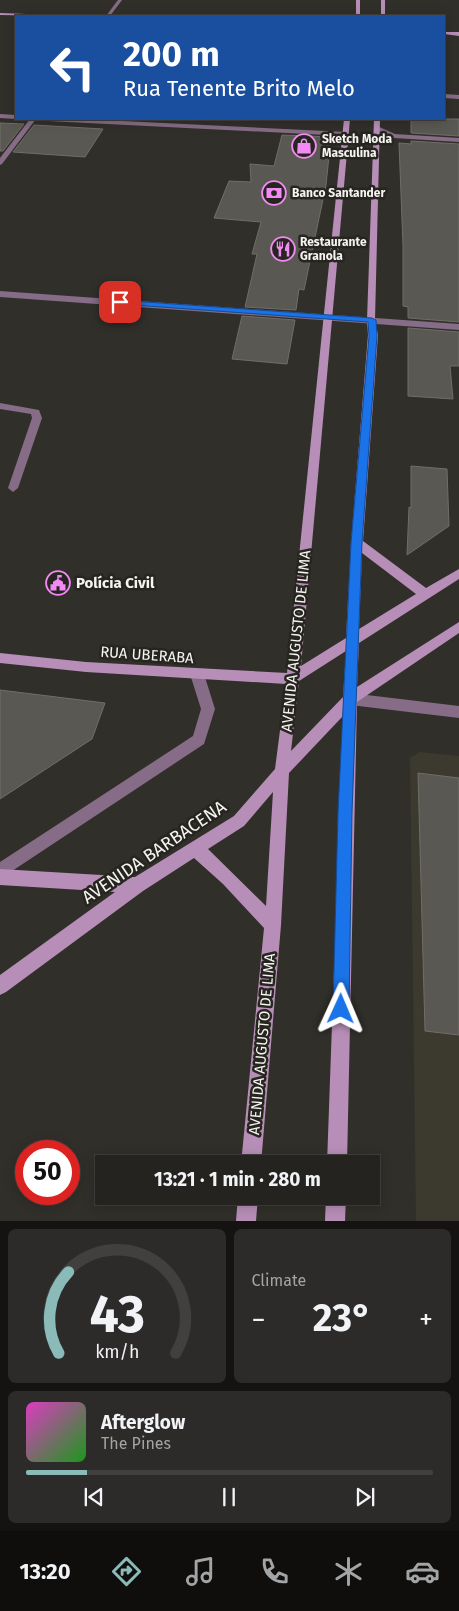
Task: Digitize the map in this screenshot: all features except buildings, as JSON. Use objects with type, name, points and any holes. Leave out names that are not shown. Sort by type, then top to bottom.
[{"type":"main road","points":[[358,0],[358,15]]},
{"type":"main road","points":[[383,0],[383,15]]},
{"type":"main road","points":[[0,14],[26,15]]},
{"type":"main road","points":[[445,33],[459,34]]},
{"type":"main road","name":"AVENIDA AUGUSTO DE LIMA","points":[[252,1155],[273,925],[282,771],[291,679],[300,619],[347,120]]},
{"type":"main road","points":[[337,1155],[345,812],[356,543],[373,336],[377,124]]},
{"type":"main road","points":[[356,543],[426,596]]},
{"type":"main road","points":[[291,679],[353,639],[426,596],[459,573]]},
{"type":"main road","name":"AVENIDA BARBACENA","points":[[0,986],[137,885],[239,821],[282,771],[350,699],[459,627]]},
{"type":"main road","name":"RUA UBERABA","points":[[0,658],[86,667],[291,679]]},
{"type":"main road","points":[[195,848],[229,879],[273,925]]},
{"type":"main road","points":[[0,877],[137,885]]},
{"type":"main road","points":[[246,1221],[247,1205]]},
{"type":"main road","points":[[335,1221],[336,1205]]},
{"type":"street","points":[[109,15],[120,0]]},
{"type":"street","points":[[445,96],[459,97]]},
{"type":"street","points":[[0,116],[15,117]]},
{"type":"street","points":[[0,163],[32,120]]},
{"type":"street","points":[[68,120],[346,134]]},
{"type":"street","points":[[377,124],[394,136],[459,140]]},
{"type":"street","points":[[0,294],[459,327]]},
{"type":"street","points":[[0,406],[35,412],[37,418],[13,488]]},
{"type":"street","points":[[0,871],[200,740],[208,709],[197,674]]},
{"type":"street","points":[[350,699],[459,712]]},
{"type":"shaded area","points":[[420,752],[459,756],[459,1221],[416,1221],[410,758]]},
{"type":"place","name":"Sketch Moda Masculina","points":[[304,146]]},
{"type":"place","name":"Banco Santander","points":[[274,193]]},
{"type":"place","name":"Restaurante Granola","points":[[283,249]]},
{"type":"place","name":"Polícia Civil","points":[[58,583]]},
{"type":"route","points":[[120,302],[372,320],[373,336],[356,543],[345,812],[341,1009]]}]
